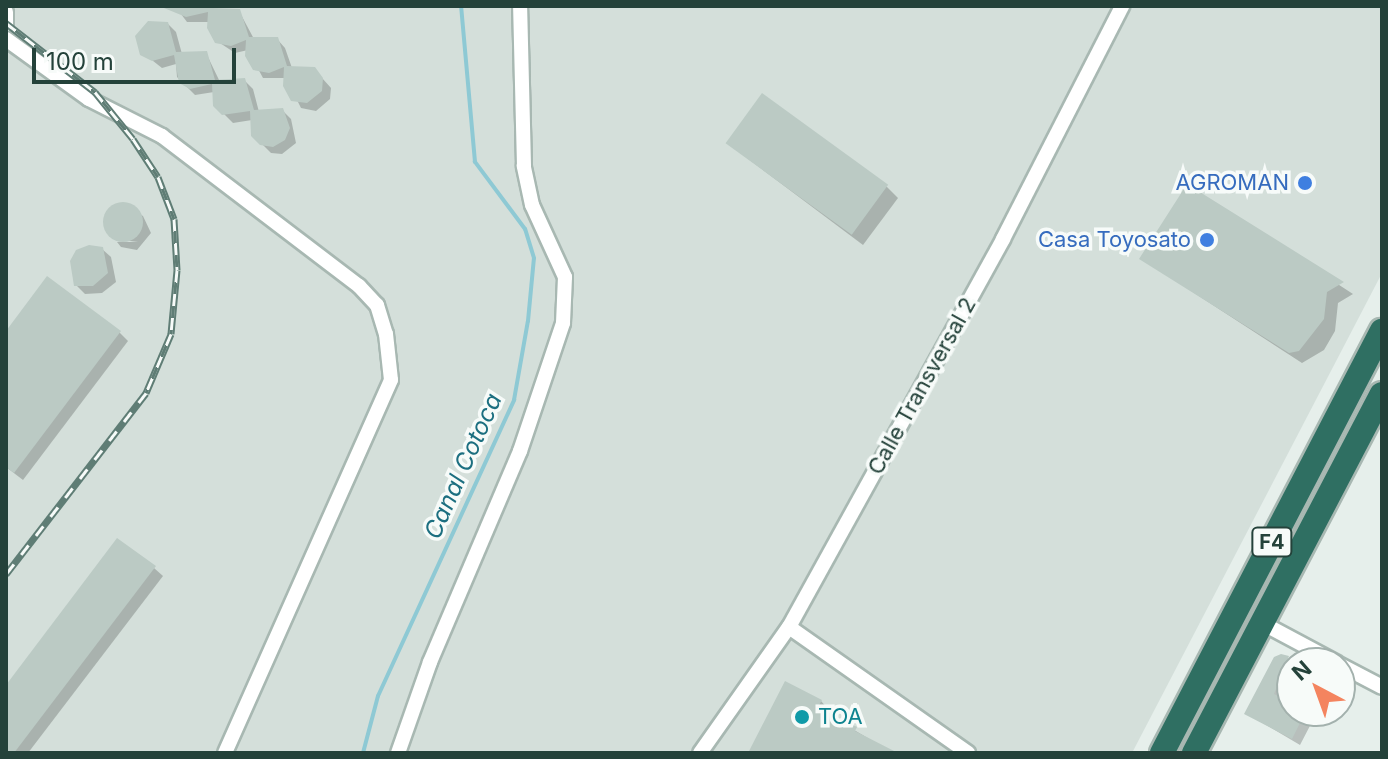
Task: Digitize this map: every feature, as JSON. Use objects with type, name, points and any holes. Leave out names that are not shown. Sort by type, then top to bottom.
[{"type":"highway","name":"F4","points":[[1162,753],[1382,331]]},
{"type":"highway","name":"F4","points":[[1194,753],[1382,394]]},
{"type":"street","points":[[398,753],[430,662],[520,451],[563,323],[565,277],[532,205],[524,166],[520,6]]},
{"type":"street","name":"Calle Transversal 2","points":[[700,753],[789,627],[1003,239],[1122,6]]},
{"type":"street","points":[[6,12],[6,24]]},
{"type":"street","points":[[6,39],[89,99],[162,136],[359,286],[377,305],[382,319],[391,380],[225,753]]},
{"type":"street","points":[[1262,623],[1306,647]]},
{"type":"street","points":[[789,627],[968,753]]},
{"type":"street","points":[[1356,673],[1382,687]]},
{"type":"shaded area","points":[[6,6],[1382,6],[1382,273],[1132,753],[6,753]]},
{"type":"building","points":[[159,6],[240,9],[249,37],[278,37],[287,66],[315,67],[323,78],[322,91],[307,103],[291,101],[283,86],[284,67],[269,73],[253,70],[245,56],[246,40],[231,46],[215,43],[207,28],[208,12],[186,17]]},
{"type":"building","points":[[148,21],[168,22],[176,52],[207,51],[215,80],[245,78],[254,110],[283,108],[290,128],[285,140],[273,147],[260,145],[251,136],[250,111],[222,115],[213,106],[212,84],[190,89],[179,83],[174,55],[152,61],[140,55],[135,36]]},
{"type":"building","points":[[762,93],[888,185],[852,235],[726,143]]},
{"type":"building","points":[[1187,184],[1344,282],[1327,292],[1324,319],[1299,351],[1289,353],[1139,259]]},
{"type":"building","points":[[123,202],[137,208],[143,222],[137,236],[123,242],[109,236],[103,222],[109,208]]},
{"type":"building","points":[[89,245],[103,247],[108,273],[93,286],[74,286],[70,261],[76,250]]},
{"type":"building","points":[[47,276],[121,331],[14,473],[6,467],[6,331]]},
{"type":"building","points":[[117,538],[156,566],[14,753],[6,753],[6,685]]},
{"type":"building","points":[[1274,657],[1276,727],[1298,727],[1292,739],[1244,714]]},
{"type":"building","name":"TOA","points":[[785,681],[822,700],[818,707],[857,727],[855,731],[898,753],[748,753]]},
{"type":"waterway","name":"Canal Cotoca","points":[[363,753],[378,696],[514,400],[528,321],[534,258],[525,229],[475,162],[461,6]]},
{"type":"railway","points":[[6,23],[95,92],[133,139],[158,177],[174,219],[177,270],[171,334],[146,393],[6,574]]},
{"type":"place","name":"AGROMAN","points":[[1305,183]]},
{"type":"place","name":"Casa Toyosato","points":[[1207,240]]},
{"type":"place","name":"TOA","points":[[802,717]]}]
